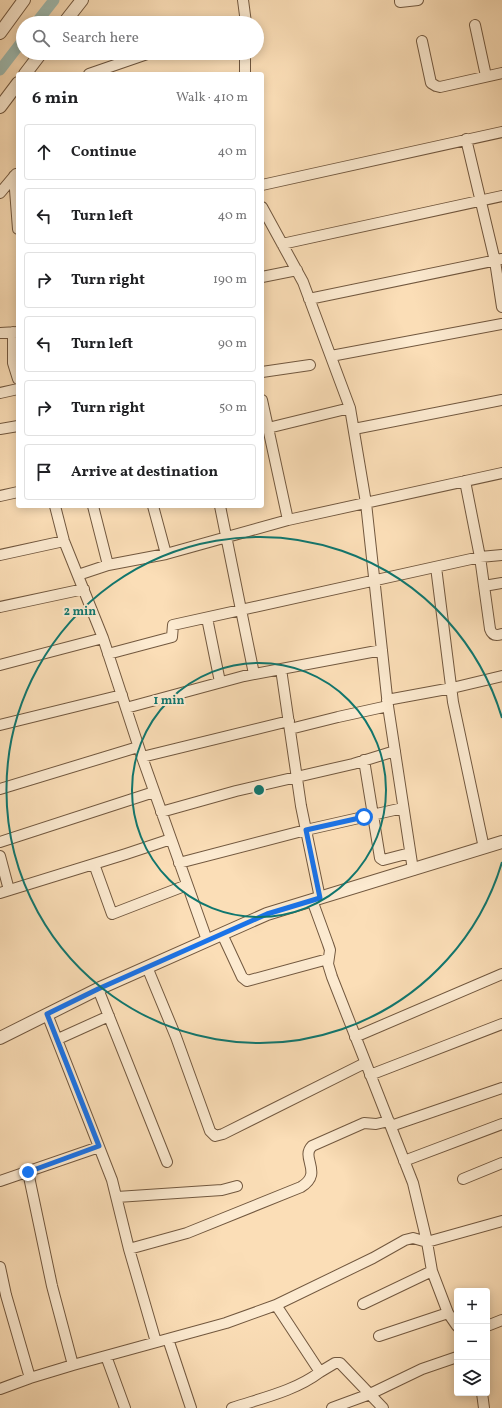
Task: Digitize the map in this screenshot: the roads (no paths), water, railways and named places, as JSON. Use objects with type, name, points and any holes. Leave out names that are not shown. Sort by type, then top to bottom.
[{"type":"street","points":[[0,33],[24,0]]},
{"type":"street","points":[[69,16],[82,0]]},
{"type":"street","points":[[243,0],[245,16]]},
{"type":"street","points":[[400,0],[400,2],[418,0]]},
{"type":"street","points":[[475,25],[486,76]]},
{"type":"street","points":[[422,41],[431,82],[436,86],[440,87],[502,73]]},
{"type":"street","points":[[27,72],[36,60]]},
{"type":"street","points":[[95,72],[130,60]]},
{"type":"street","points":[[245,72],[246,60]]},
{"type":"street","points":[[0,107],[16,86]]},
{"type":"street","points":[[264,185],[502,132]]},
{"type":"street","points":[[466,139],[480,201],[499,260],[502,306]]},
{"type":"street","points":[[0,193],[16,173]]},
{"type":"street","points":[[282,244],[502,196]]},
{"type":"street","points":[[264,211],[297,270],[350,408],[366,503],[388,703],[413,870]]},
{"type":"street","points":[[309,299],[499,260]]},
{"type":"street","points":[[264,277],[297,270]]},
{"type":"street","points":[[331,356],[502,324]]},
{"type":"street","points":[[0,333],[16,332],[13,363],[16,373]]},
{"type":"street","points":[[264,372],[310,365]]},
{"type":"street","points":[[0,393],[16,389]]},
{"type":"street","points":[[354,429],[502,400]]},
{"type":"street","points":[[268,428],[350,408]]},
{"type":"street","points":[[264,409],[288,520]]},
{"type":"street","points":[[0,429],[16,426]]},
{"type":"street","points":[[78,575],[108,564],[166,554],[226,536],[288,520],[502,473]]},
{"type":"street","points":[[465,481],[480,557],[491,633],[494,635],[502,634]]},
{"type":"street","points":[[0,496],[16,492]]},
{"type":"street","points":[[56,508],[64,541],[103,638],[138,747],[206,940]]},
{"type":"street","points":[[94,508],[108,564]]},
{"type":"street","points":[[154,508],[166,554]]},
{"type":"street","points":[[220,508],[254,674]]},
{"type":"street","points":[[0,555],[64,541]]},
{"type":"street","points":[[108,654],[172,637],[173,625],[480,557],[502,555]]},
{"type":"street","points":[[436,567],[452,688],[465,762],[484,848]]},
{"type":"street","points":[[484,586],[502,583]]},
{"type":"street","points":[[0,607],[84,589]]},
{"type":"street","points":[[207,618],[220,682]]},
{"type":"street","points":[[0,665],[103,638]]},
{"type":"street","points":[[126,708],[254,674],[382,650]]},
{"type":"street","points":[[281,669],[316,899],[330,950],[328,959],[332,977],[413,1182],[432,1271],[448,1313],[456,1324]]},
{"type":"street","points":[[142,757],[290,725],[338,717],[388,703],[502,676]]},
{"type":"street","points":[[0,725],[122,695]]},
{"type":"street","points":[[0,789],[138,747]]},
{"type":"street","points":[[161,812],[236,791],[297,777],[395,751]]},
{"type":"street","points":[[364,760],[372,815],[381,860],[410,853]]},
{"type":"street","points":[[0,842],[154,792]]},
{"type":"street","points":[[179,863],[306,830],[403,808]]},
{"type":"street","points":[[0,856],[4,891],[171,839]]},
{"type":"street","points":[[0,1036],[98,989],[267,914],[502,842]]},
{"type":"street","points":[[94,864],[112,914],[187,885]]},
{"type":"street","points":[[222,934],[242,977],[247,981],[328,959]]},
{"type":"street","points":[[147,967],[176,1037],[210,1131],[215,1136],[223,1134],[365,1062]]},
{"type":"street","points":[[355,1037],[502,974]]},
{"type":"street","points":[[98,989],[167,1162]]},
{"type":"street","points":[[47,1014],[112,1180],[129,1250],[156,1342]]},
{"type":"street","points":[[58,1039],[109,1016]]},
{"type":"street","points":[[370,1075],[502,1024]]},
{"type":"street","points":[[129,1250],[187,1233],[301,1187],[310,1179],[312,1173],[309,1153],[310,1148],[364,1123],[390,1123],[502,1088]]},
{"type":"street","points":[[404,1161],[502,1125]]},
{"type":"street","points":[[0,1181],[99,1146]]},
{"type":"street","points":[[463,1179],[502,1163]]},
{"type":"street","points":[[28,1172],[52,1286],[73,1364]]},
{"type":"street","points":[[117,1198],[222,1190],[236,1186]]},
{"type":"street","points":[[0,1389],[73,1364],[226,1323],[276,1305],[373,1258],[405,1240],[413,1238],[427,1242],[502,1221]]},
{"type":"street","points":[[0,1267],[6,1295],[30,1378]]},
{"type":"street","points":[[364,1304],[432,1271]]},
{"type":"street","points":[[276,1305],[320,1372]]},
{"type":"street","points":[[380,1336],[448,1313]]},
{"type":"street","points":[[490,1325],[502,1320]]},
{"type":"street","points":[[168,1339],[191,1408]]},
{"type":"street","points":[[106,1356],[125,1408]]},
{"type":"street","points":[[332,1408],[370,1394],[422,1369],[454,1358]]},
{"type":"street","points":[[232,1408],[297,1386],[335,1363],[340,1363],[383,1408]]},
{"type":"street","points":[[482,1396],[484,1408]]},
{"type":"waterway","points":[[41,16],[54,0]]},
{"type":"waterway","points":[[0,70],[16,49]]}]
